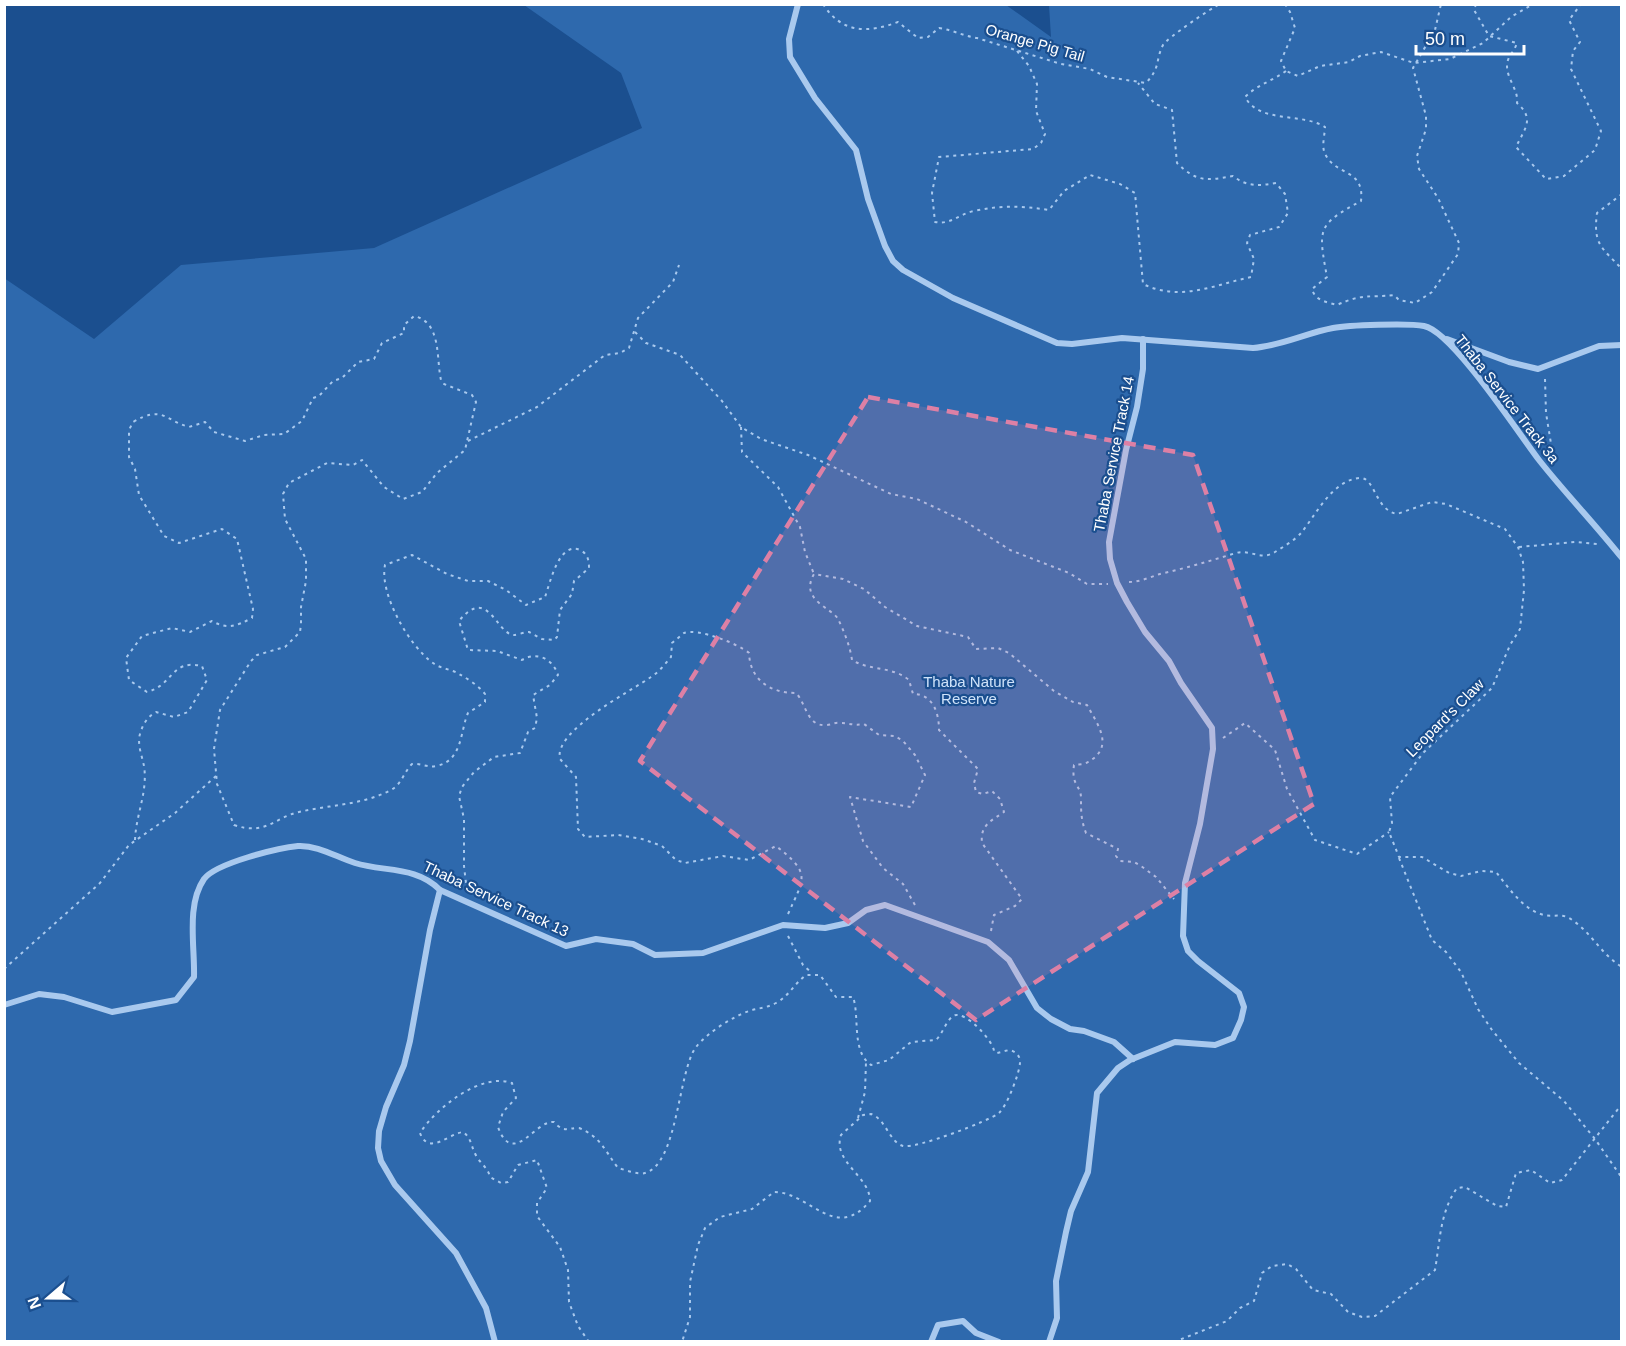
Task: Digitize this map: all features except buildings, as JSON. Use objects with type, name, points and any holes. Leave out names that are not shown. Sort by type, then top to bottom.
[{"type":"street","name":"Thaba Service Track 3a","points":[[798,4],[789,39],[790,57],[814,98],[856,150],[874,216],[889,254],[898,265],[953,298],[1056,343],[1143,339],[1176,344],[1253,348],[1270,346],[1335,327],[1413,326],[1432,328],[1444,338],[1508,414],[1538,459],[1622,558]]},
{"type":"street","points":[[1444,338],[1530,368],[1545,367],[1599,346],[1622,345]]},
{"type":"street","name":"Thaba Service Track 14","points":[[1049,1341],[1057,1318],[1056,1281],[1066,1232],[1071,1211],[1088,1172],[1097,1093],[1118,1068],[1133,1059],[1175,1042],[1215,1045],[1233,1038],[1244,1007],[1239,993],[1209,971],[1188,951],[1183,936],[1182,909],[1186,876],[1200,824],[1213,748],[1212,728],[1169,661],[1145,632],[1117,583],[1110,559],[1109,542],[1143,369],[1143,339]]},
{"type":"street","name":"Thaba Service Track 13","points":[[4,1005],[39,994],[64,997],[112,1012],[176,1000],[195,977],[192,947],[196,892],[206,876],[250,856],[298,846],[312,847],[357,864],[404,871],[431,880],[440,890],[473,902],[566,946],[596,939],[633,944],[655,955],[703,953],[783,925],[825,928],[848,923],[866,910],[885,905],[988,942],[1009,960],[1037,1008],[1070,1029],[1084,1031],[1114,1042],[1133,1059]]},
{"type":"street","points":[[440,890],[408,1049],[386,1107],[379,1131],[378,1148],[387,1174],[395,1185],[456,1253],[486,1308],[495,1341]]},
{"type":"street","points":[[931,1341],[938,1325],[963,1321],[976,1332],[999,1341]]},
{"type":"path","name":"Orange Pig Tail","points":[[823,4],[834,20],[858,30],[879,29],[898,22],[918,38],[928,36],[939,28],[951,30],[1017,51],[1090,69],[1107,77],[1138,83]]},
{"type":"path","points":[[1138,83],[1146,83],[1155,72],[1166,42],[1204,10],[1220,4]]},
{"type":"path","points":[[1285,4],[1295,28],[1281,61],[1286,70],[1298,76],[1320,66],[1349,62],[1360,56],[1381,52],[1414,63],[1450,59],[1483,43],[1511,17],[1533,4]]},
{"type":"path","points":[[1286,70],[1272,81],[1257,86],[1245,96],[1251,107],[1260,112],[1315,120],[1325,126],[1323,149],[1334,167],[1357,180],[1362,191],[1361,201],[1337,212],[1328,221],[1322,244],[1327,277],[1312,290],[1314,294],[1320,300],[1337,305],[1358,296],[1377,294],[1394,295],[1399,300],[1415,303],[1432,292],[1458,254],[1459,243],[1438,198],[1419,169],[1418,156],[1426,129],[1426,116],[1423,99],[1413,75],[1414,63],[1435,30],[1441,4]]},
{"type":"path","points":[[1476,4],[1474,10],[1489,36],[1517,43],[1508,60],[1509,78],[1516,90],[1517,103],[1527,112],[1528,121],[1516,147],[1546,179],[1564,176],[1595,150],[1601,131],[1571,69],[1573,51],[1580,42],[1569,20],[1581,4]]},
{"type":"path","points":[[1622,25],[1622,54]]},
{"type":"path","points":[[1017,51],[1029,66],[1037,84],[1036,111],[1045,134],[1041,144],[1033,149],[1016,148],[939,157],[932,193],[935,222],[945,224],[971,211],[1011,205],[1049,210],[1064,191],[1090,175],[1120,184],[1135,193],[1143,285],[1158,291],[1200,292],[1251,277],[1254,260],[1247,243],[1250,235],[1279,227],[1288,213],[1285,194],[1276,183],[1259,186],[1243,184],[1233,176],[1213,180],[1190,176],[1177,163],[1172,110],[1155,104],[1138,83]]},
{"type":"path","points":[[1622,194],[1597,213],[1594,231],[1605,251],[1622,269]]},
{"type":"path","points":[[468,441],[537,407],[605,355],[620,353],[629,348],[638,318],[673,282],[679,265]]},
{"type":"path","points":[[135,840],[145,786],[139,741],[143,727],[148,717],[156,712],[174,717],[189,712],[207,680],[202,666],[187,664],[180,666],[160,689],[147,692],[129,680],[126,658],[142,636],[172,628],[190,632],[212,621],[227,628],[236,626],[252,618],[252,609],[240,549],[233,535],[222,529],[179,543],[164,536],[156,526],[139,495],[135,469],[129,457],[129,430],[133,422],[155,414],[189,427],[205,422],[213,432],[245,441],[264,435],[284,434],[302,421],[313,398],[319,396],[333,381],[342,378],[358,362],[374,359],[382,343],[405,333],[404,325],[414,316],[428,323],[436,339],[441,380],[444,384],[472,395],[476,402],[468,441],[460,455],[437,473],[422,492],[403,499],[384,487],[362,460],[353,465],[327,463],[289,483],[283,494],[283,511],[306,559],[300,632],[285,647],[258,655],[225,699],[214,749],[217,784],[230,820],[234,825],[251,828],[276,824],[299,812],[348,804],[387,792],[397,787],[412,764],[435,767],[447,761],[458,751],[461,730],[465,726],[468,713],[485,702],[485,694],[459,674],[430,661],[401,627],[389,595],[385,565],[412,555],[447,574],[468,581],[489,581],[526,605],[545,597],[555,567],[563,554],[576,549],[581,551],[587,556],[589,568],[574,581],[572,594],[560,610],[557,637],[554,640],[542,639],[529,632],[513,635],[505,631],[488,611],[479,609],[470,610],[459,621],[468,650],[497,651],[522,660],[529,656],[548,658],[555,665],[558,675],[550,685],[533,695],[537,718],[535,728],[528,732],[520,753],[494,757],[474,772],[459,796],[464,819],[465,877],[468,894],[473,902]]},
{"type":"path","points":[[635,332],[646,343],[680,356],[723,401],[741,427],[761,439],[808,455],[891,494],[927,504],[982,531],[1010,550],[1069,573],[1087,584],[1135,582],[1238,552],[1248,552],[1262,557],[1273,554],[1300,534],[1324,500],[1345,483],[1357,478],[1365,478],[1370,482],[1376,497],[1391,513],[1396,514],[1432,502],[1446,504],[1505,529],[1518,547],[1575,542],[1611,545]]},
{"type":"path","points":[[1545,367],[1546,413],[1560,484]]},
{"type":"path","points":[[741,427],[742,452],[778,487],[800,526],[805,552],[814,574],[810,586],[813,594],[818,604],[837,616],[852,660],[865,667],[896,672],[909,680],[913,694],[928,698],[935,707],[939,718],[939,730],[978,768],[974,783],[976,792],[983,794],[992,791],[1000,799],[1004,812],[985,824],[981,833],[982,843],[1022,899],[1015,906],[994,915],[988,942]]},
{"type":"path","name":"Leopard's Claw","points":[[1518,547],[1523,562],[1524,590],[1517,636],[1510,645],[1501,669],[1487,695],[1460,716],[1449,730],[1423,753],[1390,797],[1392,823],[1389,832],[1432,940],[1446,952],[1461,972],[1478,1009],[1492,1030],[1519,1063],[1554,1089],[1595,1139],[1622,1178]]},
{"type":"path","points":[[814,574],[843,579],[864,589],[885,607],[917,626],[968,637],[976,649],[981,651],[998,648],[1009,653],[1054,691],[1073,702],[1087,705],[1104,740],[1103,747],[1089,762],[1074,765],[1073,782],[1082,797],[1080,812],[1086,833],[1118,849],[1116,856],[1120,861],[1134,862],[1156,877],[1182,909]]},
{"type":"path","points":[[858,1120],[865,1092],[866,1062],[859,1042],[853,997],[836,997],[825,979],[812,974],[803,965],[783,925],[803,879],[801,870],[776,846],[749,860],[723,856],[685,862],[676,860],[667,849],[651,841],[618,835],[585,837],[578,829],[576,777],[560,759],[562,744],[586,719],[654,675],[672,657],[672,643],[688,631],[702,632],[743,648],[749,653],[753,675],[759,682],[782,692],[796,693],[801,698],[811,720],[816,723],[825,726],[841,723],[855,726],[864,724],[879,735],[895,736],[910,747],[925,776],[911,807],[850,797],[863,841],[883,868],[903,884],[923,918]]},
{"type":"path","points":[[1213,748],[1229,732],[1245,723],[1275,750],[1287,789],[1315,840],[1357,854],[1389,832]]},
{"type":"path","points":[[4,969],[100,883],[117,858],[135,840],[175,813],[217,775]]},
{"type":"path","points":[[1399,857],[1422,857],[1449,873],[1461,876],[1481,871],[1496,872],[1524,904],[1543,915],[1566,917],[1595,942],[1608,959],[1622,967]]},
{"type":"path","points":[[590,1341],[578,1326],[569,1302],[568,1270],[560,1247],[537,1216],[537,1203],[547,1188],[537,1160],[518,1165],[508,1182],[501,1183],[490,1177],[489,1171],[477,1157],[468,1135],[463,1131],[439,1143],[425,1141],[420,1132],[468,1089],[479,1084],[509,1082],[512,1083],[516,1098],[503,1112],[498,1127],[507,1141],[514,1144],[522,1142],[550,1121],[568,1132],[579,1128],[593,1136],[609,1150],[618,1168],[641,1173],[648,1172],[664,1154],[678,1113],[690,1060],[697,1046],[746,1013],[776,1004],[790,993],[800,980],[812,974]]},
{"type":"path","points":[[682,1341],[690,1317],[688,1291],[698,1245],[705,1228],[712,1221],[752,1209],[774,1192],[795,1197],[817,1211],[838,1217],[855,1216],[870,1201],[869,1190],[846,1162],[840,1148],[841,1135],[863,1115],[871,1114],[881,1120],[901,1145],[924,1144],[963,1127],[984,1122],[1000,1112],[1016,1080],[1020,1062],[1013,1051],[994,1051],[993,1046],[977,1026],[961,1014],[951,1017],[936,1040],[910,1042],[883,1063],[871,1065],[866,1062]]},
{"type":"path","points":[[1174,1341],[1227,1321],[1240,1308],[1254,1301],[1262,1273],[1272,1266],[1287,1264],[1296,1269],[1313,1290],[1330,1294],[1348,1312],[1362,1317],[1375,1316],[1435,1270],[1443,1216],[1448,1201],[1458,1188],[1465,1187],[1497,1206],[1506,1208],[1516,1173],[1532,1170],[1550,1183],[1562,1180],[1622,1104]]},
{"type":"highlighted area","points":[[868,397],[1193,455],[1314,804],[976,1020],[640,761]]},
{"type":"green space","name":"Thaba Nature Reserve","points":[[524,5],[1006,5],[1051,37],[1049,5],[1621,5],[1621,1341],[5,1341],[4,278],[94,339],[181,265],[374,248],[642,128],[621,73]]}]
